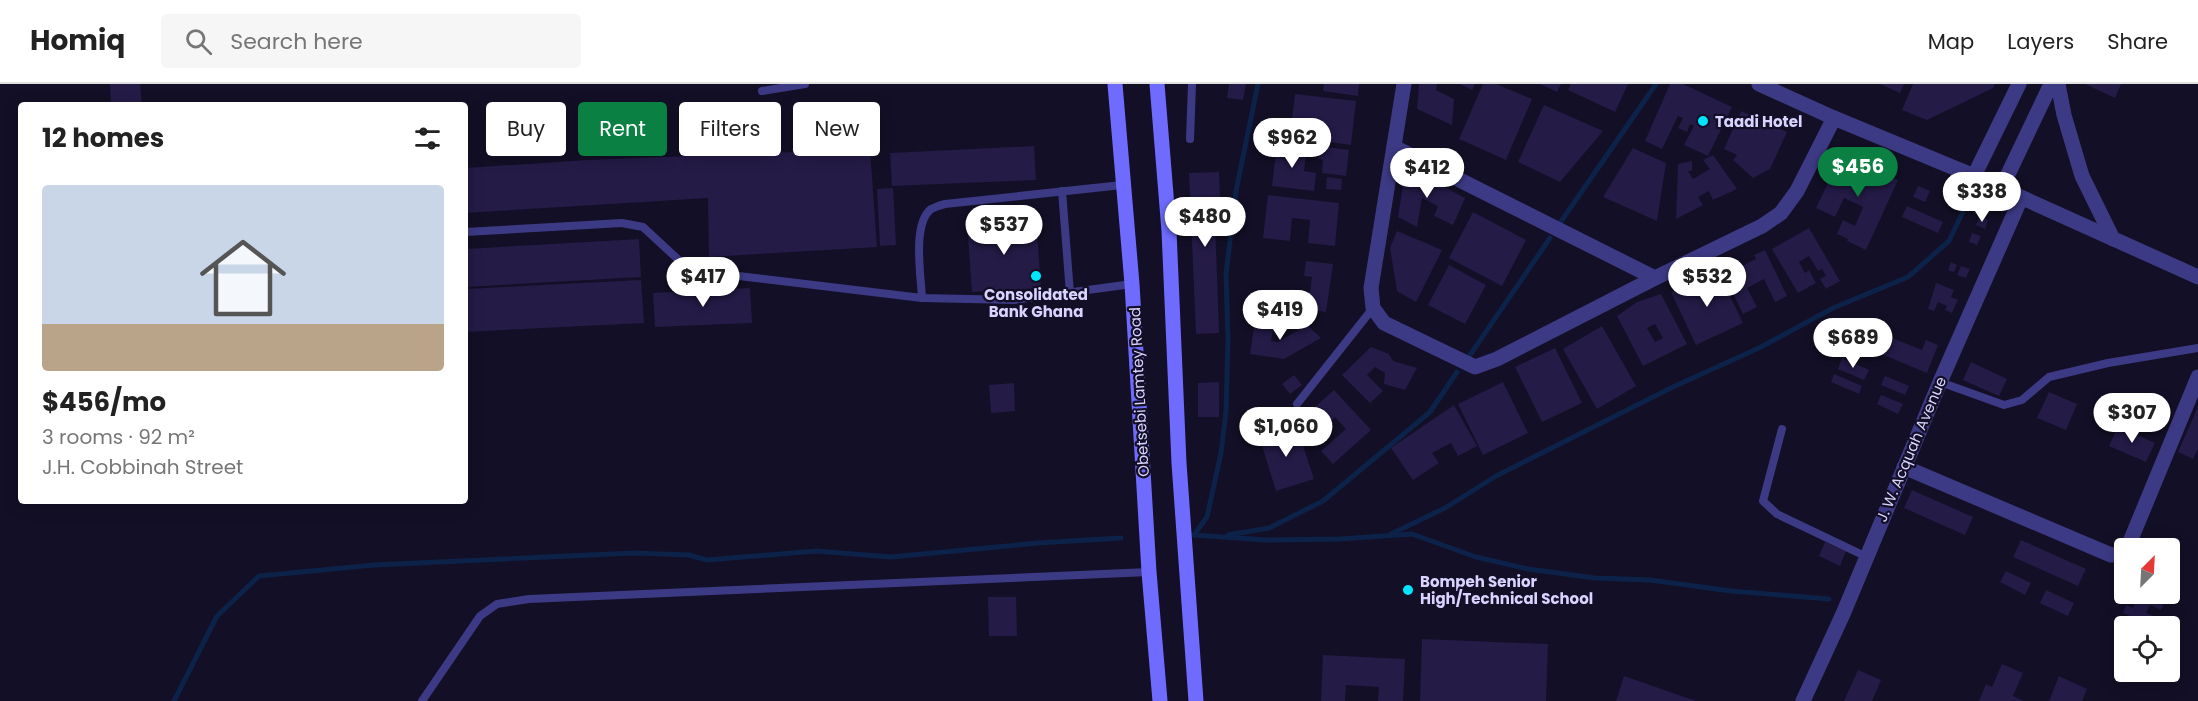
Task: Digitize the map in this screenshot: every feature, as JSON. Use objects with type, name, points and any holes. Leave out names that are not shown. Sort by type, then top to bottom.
[{"type":"main road","name":"Obetsebi Lamtey Road","points":[[1115,84],[1132,284],[1149,572],[1160,701]]},
{"type":"main road","points":[[1157,84],[1169,231],[1179,463],[1196,701]]},
{"type":"street","points":[[1404,84],[1371,288],[1373,308],[1384,323],[1475,367],[1497,359],[1762,226],[1781,213],[1797,191],[1834,118]]},
{"type":"street","points":[[1759,84],[1974,176],[2198,277]]},
{"type":"street","points":[[1974,176],[2019,84]]},
{"type":"street","points":[[2001,189],[2051,84]]},
{"type":"street","points":[[2058,84],[2082,176],[2113,239]]},
{"type":"street","points":[[1394,147],[1655,278]]},
{"type":"street","name":"J. W. Acquah Avenue","points":[[1803,701],[1843,614],[1940,382],[2021,198]]},
{"type":"street","points":[[2132,538],[2198,377]]},
{"type":"street","points":[[1904,467],[2114,555]]},
{"type":"lane","points":[[762,91],[805,84]]},
{"type":"lane","points":[[1190,139],[1192,84]]},
{"type":"lane","points":[[922,298],[919,238],[921,224],[931,209],[945,204],[1122,185]]},
{"type":"lane","points":[[1062,191],[1070,293]]},
{"type":"lane","points":[[468,232],[622,223],[644,227],[683,264],[705,272],[922,298],[1014,300],[1132,284]]},
{"type":"lane","points":[[1297,404],[1373,308]]},
{"type":"lane","points":[[1940,382],[2004,405],[2022,400],[2049,377],[2108,363],[2198,348]]},
{"type":"lane","points":[[1782,429],[1763,501],[1777,514],[1867,557]]},
{"type":"lane","points":[[422,701],[480,616],[497,604],[529,599],[1149,572]]},
{"type":"building","points":[[110,84],[140,84],[142,102],[111,102]]},
{"type":"building","points":[[1229,84],[1246,84],[1243,100],[1227,98]]},
{"type":"building","points":[[1324,84],[1359,84],[1358,96],[1323,91]]},
{"type":"building","points":[[1419,84],[1437,84],[1436,90],[1454,99],[1452,125],[1417,109]]},
{"type":"building","points":[[1460,84],[1475,84],[1472,90]]},
{"type":"building","points":[[1483,84],[1496,84],[1532,99],[1506,160],[1459,139]]},
{"type":"building","points":[[1540,84],[1561,84],[1557,92]]},
{"type":"building","points":[[1571,84],[1628,84],[1615,112],[1568,90]]},
{"type":"building","name":"Taadi Hotel","points":[[1670,84],[1683,84],[1732,107],[1708,156],[1684,145],[1694,126],[1690,124],[1687,132],[1678,128],[1683,118],[1678,116],[1662,149],[1645,141]]},
{"type":"building","points":[[1880,84],[1904,84],[1900,93]]},
{"type":"building","points":[[1913,84],[1995,84],[1993,88],[1927,120],[1902,110]]},
{"type":"building","points":[[2085,84],[2121,84],[2115,98]]},
{"type":"building","points":[[1295,94],[1356,101],[1351,145],[1290,137]]},
{"type":"building","points":[[1544,105],[1603,131],[1560,182],[1518,162]]},
{"type":"building","points":[[1741,111],[1787,132],[1770,169],[1753,178],[1733,160],[1737,155],[1724,149]]},
{"type":"building","points":[[1277,143],[1307,147],[1304,171],[1316,173],[1314,191],[1272,186]]},
{"type":"building","points":[[1034,146],[1036,180],[892,186],[890,153]]},
{"type":"building","points":[[1319,146],[1349,150],[1346,176],[1322,173],[1323,160],[1318,159]]},
{"type":"building","points":[[1633,148],[1666,163],[1657,221],[1603,197]]},
{"type":"building","points":[[781,152],[793,152],[793,156],[870,156],[877,247],[709,257],[708,198],[468,213],[468,168],[691,156],[781,156]]},
{"type":"building","points":[[1842,154],[1898,180],[1866,250],[1837,234],[1843,220],[1855,226],[1863,207],[1844,198],[1835,217],[1816,208]]},
{"type":"building","points":[[1713,155],[1737,189],[1713,200],[1709,191],[1698,197],[1703,205],[1676,219],[1678,164],[1692,161],[1692,171],[1688,171],[1693,179],[1710,169],[1703,160]]},
{"type":"building","points":[[1406,166],[1465,198],[1453,225],[1434,216],[1438,206],[1422,198],[1417,227],[1398,217]]},
{"type":"building","points":[[1219,172],[1221,221],[1215,221],[1219,333],[1196,334],[1189,173]]},
{"type":"building","points":[[1327,177],[1342,179],[1341,190],[1326,189]]},
{"type":"building","points":[[1918,186],[1930,191],[1925,202],[1913,197]]},
{"type":"building","points":[[893,188],[896,245],[880,246],[877,189]]},
{"type":"building","points":[[1268,195],[1339,203],[1335,246],[1308,243],[1310,220],[1292,218],[1290,241],[1263,238]]},
{"type":"building","points":[[1907,206],[1943,222],[1938,233],[1902,217]]},
{"type":"building","points":[[1473,212],[1526,240],[1502,286],[1449,258]]},
{"type":"building","points":[[1980,216],[1988,220],[1985,229],[1976,225]]},
{"type":"building","points":[[1036,219],[1041,288],[972,292],[967,224]]},
{"type":"building","points":[[1809,228],[1840,281],[1826,289],[1820,279],[1826,276],[1822,269],[1818,271],[1809,256],[1799,262],[1805,273],[1809,270],[1816,283],[1798,293],[1772,249]]},
{"type":"building","points":[[1397,231],[1442,250],[1416,302],[1397,291],[1390,248]]},
{"type":"building","points":[[1972,233],[1981,236],[1977,245],[1969,242]]},
{"type":"building","points":[[639,239],[641,277],[468,287],[468,249]]},
{"type":"building","points":[[1765,250],[1787,296],[1775,302],[1764,279],[1747,288],[1757,307],[1743,314],[1724,275],[1756,259],[1754,255]]},
{"type":"building","points":[[1306,261],[1333,264],[1326,312],[1288,306],[1290,289],[1310,292],[1312,277],[1304,276]]},
{"type":"building","points":[[1951,262],[1957,265],[1954,272],[1948,270]]},
{"type":"building","points":[[1449,265],[1486,285],[1465,324],[1428,305]]},
{"type":"building","points":[[1961,266],[1970,269],[1966,278],[1957,275]]},
{"type":"building","points":[[1718,271],[1743,323],[1696,345],[1671,292]]},
{"type":"building","points":[[641,280],[644,323],[468,332],[468,289]]},
{"type":"building","points":[[1936,283],[1954,290],[1951,297],[1958,300],[1952,313],[1945,310],[1947,306],[1938,302],[1934,311],[1928,309]]},
{"type":"building","points":[[750,288],[752,323],[655,327],[653,293]]},
{"type":"building","points":[[1661,294],[1687,344],[1643,366],[1617,316],[1637,302]],"holes":[[[1655,324],[1663,338],[1655,342],[1647,328]]]},
{"type":"building","points":[[1255,321],[1274,324],[1271,341],[1278,342],[1307,325],[1321,338],[1284,359],[1250,354]]},
{"type":"building","points":[[1857,324],[1922,350],[1926,340],[1938,345],[1927,373],[1850,341]]},
{"type":"building","points":[[1602,326],[1636,386],[1597,409],[1563,349]]},
{"type":"building","points":[[1371,347],[1389,354],[1393,361],[1417,368],[1405,390],[1384,384],[1385,373],[1375,367],[1367,375],[1383,391],[1370,403],[1342,375]]},
{"type":"building","points":[[1555,348],[1582,403],[1542,422],[1515,367]]},
{"type":"building","points":[[1842,358],[1869,370],[1864,380],[1838,369]]},
{"type":"building","points":[[1971,362],[2007,379],[1999,396],[1963,380]]},
{"type":"building","points":[[1834,374],[1862,386],[1859,394],[1831,382]]},
{"type":"building","points":[[1294,375],[1302,385],[1290,394],[1282,384]]},
{"type":"building","points":[[1885,376],[1909,386],[1905,395],[1881,385]]},
{"type":"building","points":[[1219,382],[1219,417],[1198,417],[1198,383]]},
{"type":"building","points":[[1503,382],[1528,433],[1483,455],[1458,404]]},
{"type":"building","points":[[1014,383],[1015,411],[991,413],[989,385]]},
{"type":"building","points":[[1334,390],[1371,430],[1333,464],[1321,451],[1346,429],[1335,417],[1321,431],[1306,415]]},
{"type":"building","points":[[2049,392],[2077,404],[2066,430],[2037,418]]},
{"type":"building","points":[[1881,395],[1903,404],[1898,414],[1877,404]]},
{"type":"building","points":[[1454,405],[1477,446],[1458,456],[1451,443],[1432,453],[1439,463],[1413,480],[1391,448]]},
{"type":"building","points":[[2198,407],[2198,449],[2193,459],[2178,452]]},
{"type":"building","points":[[1296,424],[1314,479],[1276,491],[1259,436]]},
{"type":"building","points":[[2118,426],[2155,443],[2146,462],[2109,446]]},
{"type":"building","points":[[1912,490],[1973,517],[1965,535],[1904,508]]},
{"type":"building","points":[[2021,540],[2086,569],[2078,586],[2013,557]]},
{"type":"building","points":[[1825,542],[1846,551],[1840,566],[1819,556]]},
{"type":"building","points":[[2006,571],[2031,583],[2025,595],[2000,582]]},
{"type":"building","points":[[2046,590],[2074,603],[2068,616],[2040,603]]},
{"type":"building","points":[[988,597],[1016,597],[1017,636],[989,636]]},
{"type":"building","points":[[2134,604],[2163,604],[2161,610],[2150,605],[2146,613],[2153,616],[2130,616],[2123,613],[2126,605],[2133,608]]},
{"type":"building","points":[[1422,639],[1548,644],[1546,701],[1420,701]]},
{"type":"building","points":[[1323,655],[1405,659],[1403,701],[1378,701],[1379,687],[1346,685],[1345,701],[1321,701]]},
{"type":"building","points":[[2002,664],[2023,673],[2013,696],[2024,701],[1979,701],[1986,684],[1992,687]]},
{"type":"building","points":[[1858,670],[1881,680],[1872,701],[1844,701]]},
{"type":"building","points":[[1624,676],[1696,701],[1616,701]]},
{"type":"building","points":[[2059,676],[2087,689],[2082,701],[2049,701]]},
{"type":"waterway","points":[[1194,535],[1207,517],[1221,453],[1226,412],[1228,339],[1226,274],[1236,191],[1258,84]]},
{"type":"waterway","points":[[1560,223],[1656,84]]},
{"type":"waterway","points":[[1391,534],[1445,508],[1496,476],[1673,387],[1761,347],[1833,308],[1908,277],[1949,241],[1968,201]]},
{"type":"waterway","points":[[1470,355],[1550,238]]},
{"type":"waterway","points":[[1228,535],[1269,528],[1323,501],[1430,412],[1457,372]]},
{"type":"waterway","points":[[1194,535],[1266,540],[1340,539],[1412,534],[1476,557],[1528,569],[1595,578],[1650,580],[1731,591],[1829,599]]},
{"type":"waterway","points":[[174,701],[217,616],[259,576],[374,565],[633,553],[689,555],[707,560],[816,551],[891,557],[1038,543],[1121,538]]},
{"type":"place","name":"Taadi Hotel","points":[[1703,121]]},
{"type":"place","name":"Consolidated Bank Ghana","points":[[1036,276]]},
{"type":"place","name":"Bompeh Senior High/Technical School","points":[[1408,590]]}]
